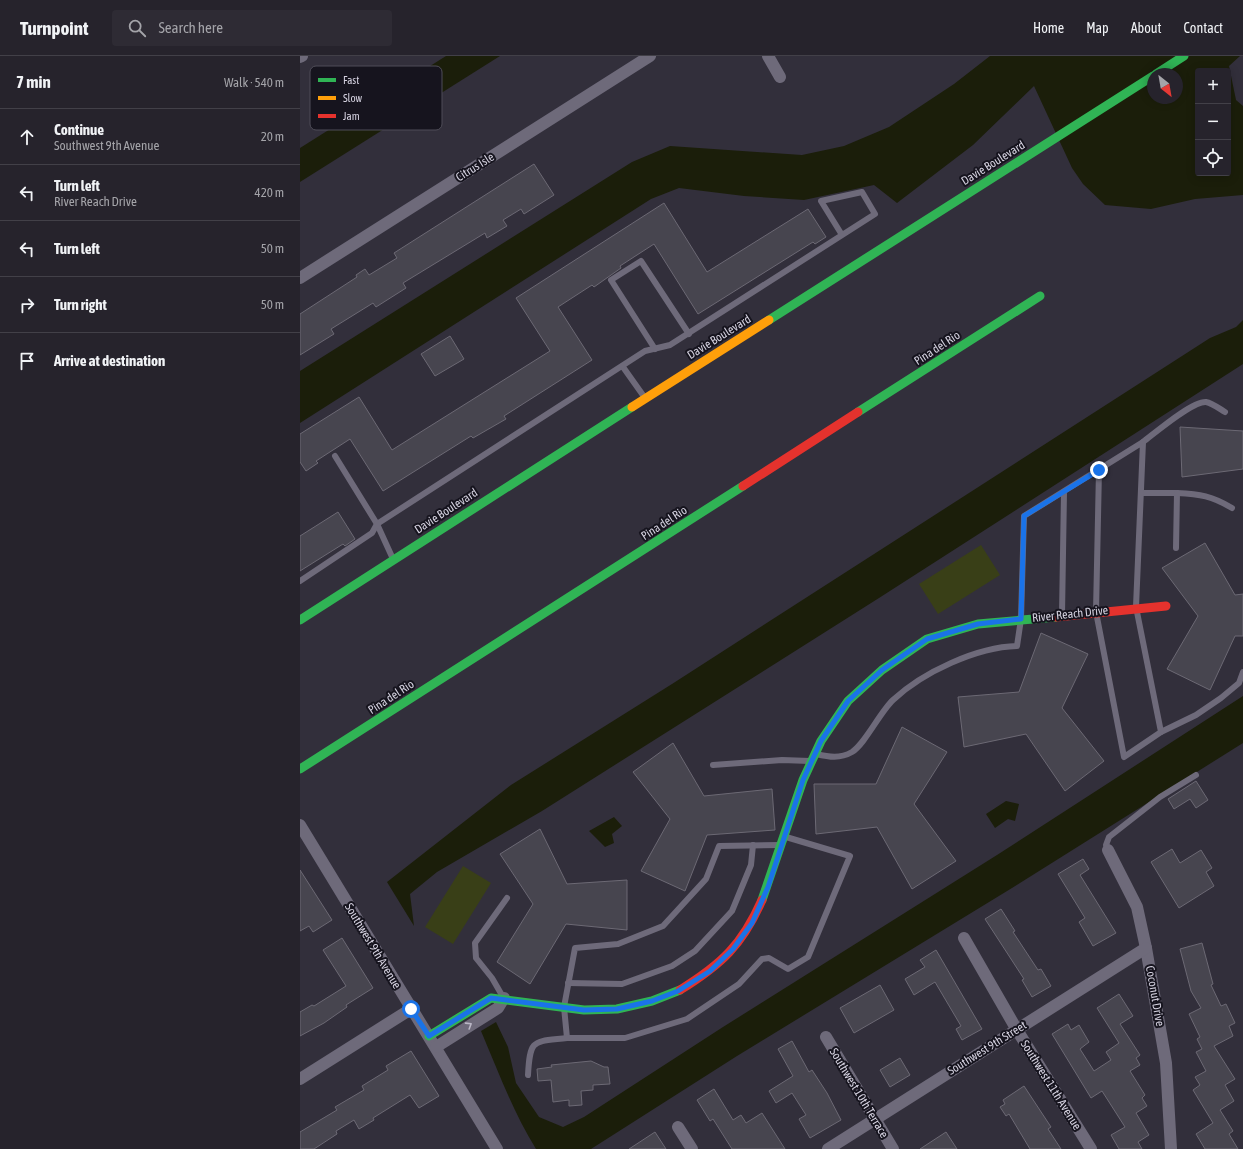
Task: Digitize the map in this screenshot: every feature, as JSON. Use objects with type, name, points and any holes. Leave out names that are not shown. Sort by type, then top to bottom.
[{"type":"street","name":"Citrus Isle","points":[[300,278],[650,56]]},
{"type":"street","points":[[768,56],[780,77]]},
{"type":"street","points":[[1165,68],[1184,56]]},
{"type":"street","name":"Davie Boulevard","points":[[300,620],[645,398],[1147,80]]},
{"type":"street","name":"Pina del Rio","points":[[300,769],[1040,296]]},
{"type":"street","name":"River Reach Drive","points":[[429,1036],[491,998],[504,998],[584,1010],[617,1009],[652,1001],[678,991],[710,971],[733,949],[752,923],[768,887],[803,780],[821,741],[848,701],[882,670],[927,639],[978,624],[1136,607],[1166,606]]},
{"type":"street","name":"Southwest 9th Avenue","points":[[300,825],[304,840],[436,1047],[498,1149]]},
{"type":"street","name":"Coconut Drive","points":[[1108,850],[1137,907],[1146,948],[1166,1063],[1171,1149]]},
{"type":"street","name":"Southwest 11th Avenue","points":[[964,938],[1017,1030],[1090,1149]]},
{"type":"street","name":"Southwest 9th Street","points":[[828,1149],[1146,948]]},
{"type":"street","points":[[436,1047],[498,1008],[504,998]]},
{"type":"street","points":[[300,1079],[411,1009]]},
{"type":"street","name":"Southwest 10th Terrace","points":[[826,1037],[892,1149]]},
{"type":"street","points":[[678,1127],[692,1149]]},
{"type":"lane","points":[[300,581],[372,533],[377,524],[623,367],[645,351],[670,345],[875,214],[862,192],[821,201],[842,235]]},
{"type":"lane","points":[[655,349],[611,280],[641,261],[688,334]]},
{"type":"lane","points":[[623,367],[645,398]]},
{"type":"lane","points":[[713,765],[842,757],[853,751],[893,700],[940,667],[999,646],[1017,646],[1021,619],[1024,516],[1143,442],[1171,420],[1199,403],[1207,402],[1225,412]]},
{"type":"lane","points":[[1143,442],[1136,607],[1161,732]]},
{"type":"lane","points":[[335,456],[377,524],[394,559]]},
{"type":"lane","points":[[1099,470],[1096,612],[1124,757],[1161,732],[1196,715],[1221,698],[1239,683],[1243,672]]},
{"type":"lane","points":[[1062,615],[1064,492]]},
{"type":"lane","points":[[1141,493],[1201,494],[1214,498],[1232,508]]},
{"type":"lane","points":[[1176,548],[1177,493]]},
{"type":"lane","points":[[1108,850],[1106,845],[1109,837],[1160,797],[1196,775]]},
{"type":"lane","points":[[528,1075],[529,1051],[537,1042],[567,1038],[625,1038],[687,1019],[739,984],[762,959],[769,958],[788,969],[808,957],[850,856],[783,841],[753,845],[718,846],[706,879],[663,926],[618,944],[575,948],[564,1007],[567,1038]]},
{"type":"lane","points":[[568,983],[622,984],[672,966],[695,951],[732,911],[751,865],[753,845]]},
{"type":"lane","points":[[504,998],[492,978],[476,958],[476,943],[507,898]]},
{"type":"green space","points":[[981,545],[1000,575],[938,614],[919,584]]},
{"type":"green space","points":[[463,866],[491,883],[453,944],[425,927]]},
{"type":"shaded area","points":[[446,56],[500,56],[442,93],[442,66],[430,66]]},
{"type":"shaded area","points":[[990,56],[1240,56],[1229,66],[1229,68],[1195,68],[1195,176],[1231,176],[1231,76],[1236,100],[1243,106],[1243,195],[1195,199],[1151,209],[1105,205],[1083,184],[1072,168],[1034,86],[973,145],[897,203],[874,185],[804,200],[744,196],[679,188],[651,199],[300,423],[300,371],[632,162],[670,146],[802,155],[844,146],[889,127],[954,84]]},
{"type":"shaded area","points":[[329,130],[383,130],[300,182],[300,148]]},
{"type":"shaded area","points":[[1243,320],[1243,364],[879,598],[542,811],[437,872],[410,894],[414,926],[387,882],[511,785],[672,684],[1210,338],[1236,327]]},
{"type":"shaded area","points":[[1243,696],[1243,743],[1012,888],[737,1056],[591,1149],[536,1149],[513,1106],[481,1031],[496,1022],[508,1047],[516,1083],[539,1117],[563,1127],[584,1117],[723,1027],[997,855]]},
{"type":"shaded area","points":[[1006,801],[1019,804],[1015,821],[1008,819],[995,828],[986,814]]},
{"type":"shaded area","points":[[614,817],[622,826],[612,834],[614,843],[605,847],[589,831]]},
{"type":"building","points":[[534,164],[554,195],[524,214],[521,209],[503,220],[507,226],[487,238],[485,233],[403,283],[406,288],[376,307],[373,303],[331,329],[334,334],[300,355],[300,314],[357,277],[356,275],[365,269],[369,275],[397,258],[394,253]]},
{"type":"building","points":[[664,203],[707,272],[808,209],[826,237],[815,244],[813,242],[698,314],[654,244],[620,266],[621,268],[594,287],[592,285],[558,307],[592,360],[504,416],[506,419],[473,438],[471,436],[383,491],[350,439],[316,461],[318,463],[306,471],[300,462],[300,434],[359,397],[392,450],[550,351],[516,298]]},
{"type":"building","points":[[450,336],[464,359],[435,376],[421,354]]},
{"type":"building","points":[[1180,427],[1243,431],[1243,469],[1182,477]]},
{"type":"building","points":[[338,512],[355,539],[345,546],[343,544],[300,571],[300,536]]},
{"type":"building","points":[[1205,543],[1235,595],[1243,594],[1243,636],[1235,636],[1210,690],[1167,669],[1198,616],[1162,568]]},
{"type":"building","points":[[1041,633],[1088,654],[1062,708],[1104,761],[1065,791],[1026,734],[964,747],[958,697],[1019,692]]},
{"type":"building","points":[[902,727],[947,752],[914,804],[956,861],[912,889],[877,827],[816,834],[814,784],[876,784]]},
{"type":"building","points":[[673,743],[704,796],[772,789],[775,830],[707,835],[685,891],[641,871],[670,819],[633,772]]},
{"type":"building","points":[[1196,781],[1208,800],[1196,808],[1190,799],[1174,809],[1168,799]]},
{"type":"building","points":[[540,829],[567,884],[627,880],[627,930],[566,924],[530,984],[497,962],[533,904],[500,854]]},
{"type":"building","points":[[1172,849],[1180,863],[1201,850],[1212,868],[1206,872],[1214,886],[1179,908],[1151,862]]},
{"type":"building","points":[[1083,859],[1089,869],[1080,875],[1116,933],[1093,946],[1079,922],[1085,918],[1058,874]]},
{"type":"building","points":[[300,870],[332,920],[313,932],[309,926],[300,931]]},
{"type":"building","points":[[1001,909],[1015,931],[1013,932],[1038,970],[1041,969],[1051,986],[1032,997],[1022,980],[1024,979],[985,919]]},
{"type":"building","points":[[342,938],[373,988],[346,1005],[347,1007],[324,1023],[300,1036],[300,1012],[312,1005],[314,1006],[346,986],[323,950]]},
{"type":"building","points":[[1202,943],[1213,984],[1211,985],[1221,1006],[1226,1004],[1235,1023],[1229,1026],[1233,1036],[1214,1046],[1235,1079],[1225,1085],[1234,1101],[1220,1110],[1233,1131],[1229,1134],[1238,1149],[1205,1149],[1196,1134],[1213,1123],[1193,1090],[1200,1085],[1195,1077],[1206,1071],[1196,1052],[1202,1049],[1197,1039],[1200,1037],[1189,1014],[1201,1008],[1191,991],[1180,949]]},
{"type":"building","points":[[936,950],[982,1029],[962,1040],[956,1029],[961,1026],[935,982],[914,995],[905,979],[925,967],[920,960]]},
{"type":"building","points":[[880,985],[894,1010],[854,1033],[840,1008]]},
{"type":"building","points":[[1119,994],[1133,1016],[1120,1024],[1140,1055],[1136,1058],[1140,1065],[1130,1071],[1145,1095],[1142,1098],[1147,1106],[1136,1113],[1149,1135],[1138,1142],[1142,1149],[1119,1149],[1111,1135],[1125,1127],[1102,1091],[1091,1098],[1052,1034],[1068,1024],[1071,1030],[1079,1025],[1089,1042],[1080,1049],[1094,1071],[1111,1060],[1106,1052],[1119,1043],[1097,1008]]},
{"type":"building","points":[[792,1041],[809,1072],[812,1070],[827,1093],[841,1120],[810,1138],[799,1119],[806,1115],[792,1093],[776,1103],[769,1091],[793,1076],[778,1049]]},
{"type":"building","points":[[411,1051],[439,1096],[419,1108],[410,1095],[373,1118],[374,1120],[359,1129],[354,1120],[336,1131],[337,1134],[314,1149],[300,1149],[300,1132],[337,1110],[335,1107],[364,1090],[362,1086],[388,1070],[386,1066]]},
{"type":"building","points":[[900,1058],[910,1075],[890,1087],[880,1070]]},
{"type":"building","points":[[591,1061],[604,1067],[608,1067],[610,1084],[593,1085],[593,1090],[581,1091],[582,1105],[569,1106],[569,1100],[553,1102],[551,1080],[538,1081],[537,1069],[552,1067],[551,1065]]},
{"type":"building","points":[[1024,1086],[1051,1127],[1048,1129],[1061,1149],[1030,1149],[1009,1114],[1006,1116],[1000,1107],[1005,1104],[1003,1100]]},
{"type":"building","points":[[714,1089],[733,1120],[741,1115],[746,1123],[762,1113],[785,1149],[732,1149],[713,1119],[710,1121],[697,1100]]},
{"type":"building","points":[[655,1132],[666,1149],[629,1149]]},
{"type":"building","points":[[946,1132],[957,1149],[920,1149]]},
{"type":"traffic: fast","points":[[1165,68],[1184,56]]},
{"type":"traffic: fast","points":[[769,320],[1147,80]]},
{"type":"traffic: fast","points":[[858,412],[1040,296]]},
{"type":"traffic: fast","points":[[300,620],[632,407]]},
{"type":"traffic: fast","points":[[300,769],[743,486]]},
{"type":"traffic: fast","points":[[762,900],[803,780],[821,741],[848,701],[882,670],[927,639],[978,624],[1056,617]]},
{"type":"traffic: fast","points":[[429,1036],[491,998],[584,1010],[617,1009],[652,1001],[680,990]]},
{"type":"traffic: slow","points":[[632,407],[769,320]]},
{"type":"traffic: jam","points":[[743,486],[858,412]]},
{"type":"traffic: jam","points":[[1056,617],[1166,606]]},
{"type":"traffic: jam","points":[[680,990],[708,971],[729,952],[747,929],[762,900]]},
{"type":"route","points":[[411,1009],[429,1036],[491,998],[504,998],[584,1010],[617,1009],[652,1001],[678,991],[710,971],[733,949],[752,923],[768,887],[803,780],[821,741],[848,701],[882,670],[927,639],[978,624],[1021,619],[1024,516],[1099,470]]}]
